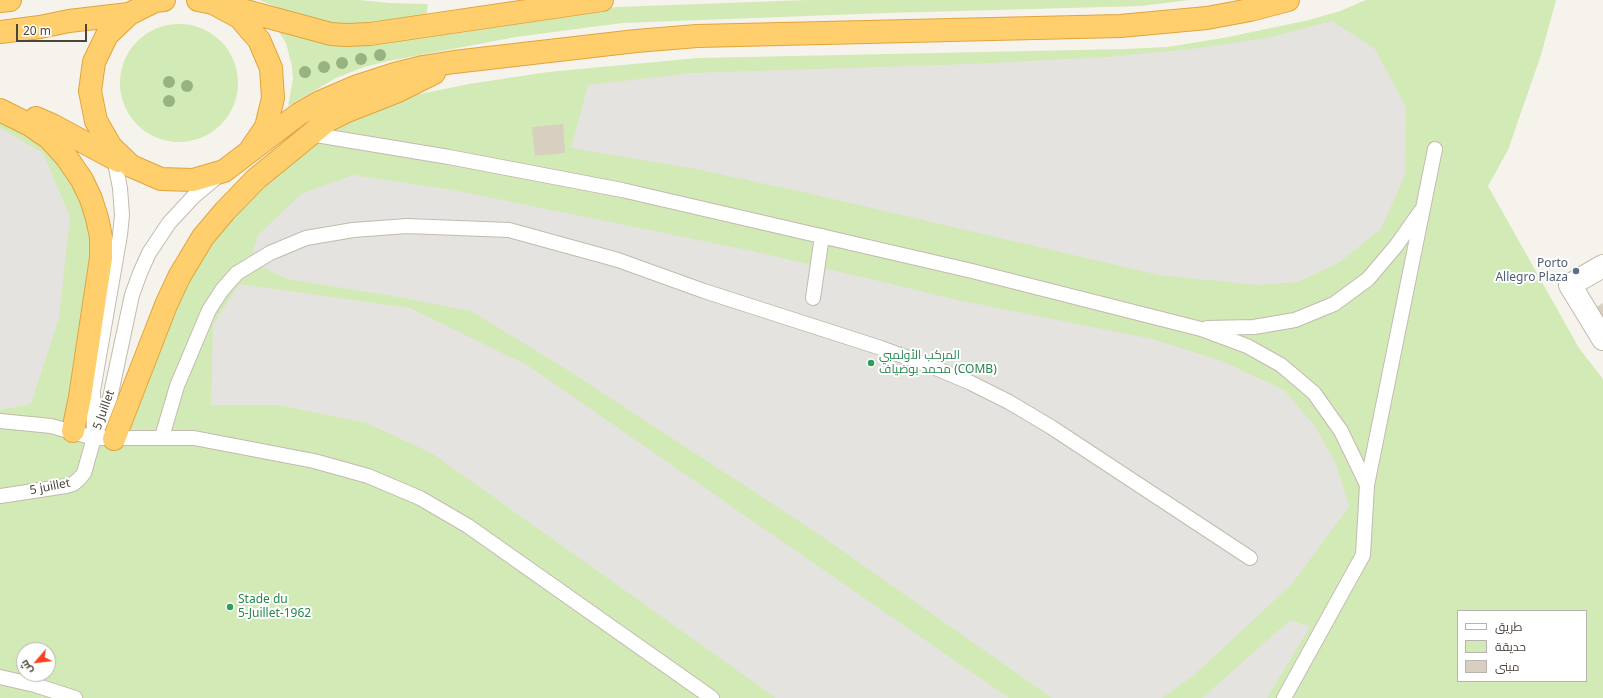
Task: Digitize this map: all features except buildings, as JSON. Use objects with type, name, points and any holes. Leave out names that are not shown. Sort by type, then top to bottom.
[{"type":"highway","points":[[0,1],[10,0]]},
{"type":"highway","points":[[119,157],[96,120],[90,91],[94,62],[107,35],[128,14],[155,1],[164,0]]},
{"type":"highway","points":[[206,1],[331,34],[346,35],[370,34],[602,0]]},
{"type":"highway","points":[[0,104],[52,125],[161,179],[193,180],[224,171],[299,114],[327,99],[355,87],[395,74],[454,62],[636,41],[697,36],[1140,25],[1207,18],[1250,10],[1288,0]]},
{"type":"highway","points":[[206,1],[239,18],[259,40],[271,68],[273,98],[268,120],[266,127],[249,152]]},
{"type":"highway","points":[[0,32],[40,27],[89,18],[128,14]]},
{"type":"highway","points":[[104,438],[191,256],[203,237],[230,206],[256,179],[327,121],[347,111],[421,81],[454,62]]},
{"type":"highway","points":[[0,110],[30,125],[49,138],[67,158],[82,180],[91,199],[97,218],[101,258],[80,397],[73,431]]},
{"type":"street","points":[[1603,266],[1570,285],[1603,339]]},
{"type":"lane","points":[[310,134],[449,157],[614,188],[972,271],[1201,328],[1246,346],[1281,365],[1314,393],[1341,430],[1367,485]]},
{"type":"lane","points":[[1284,698],[1363,554],[1367,485],[1435,149]]},
{"type":"lane","name":"5 Juillet","points":[[104,438],[93,391],[120,235],[122,215],[119,157]]},
{"type":"lane","name":"5 Juillet","points":[[104,438],[110,398],[132,295],[140,273],[149,253],[174,218],[194,196],[224,171]]},
{"type":"lane","points":[[1201,328],[1254,327],[1295,320],[1334,304],[1368,279],[1396,246],[1423,207]]},
{"type":"lane","points":[[162,437],[177,386],[209,310],[222,290],[237,273],[270,253],[306,238],[353,230],[407,226],[509,230],[618,260],[704,291],[881,348],[971,382],[1052,426],[1250,558]]},
{"type":"lane","points":[[813,298],[822,236]]},
{"type":"lane","points":[[0,421],[51,426],[104,438],[194,438],[314,460],[368,476],[401,489],[444,511],[468,526],[712,698]]},
{"type":"lane","name":"5 juillet","points":[[0,496],[73,484],[79,480],[84,473],[104,438]]},
{"type":"lane","points":[[0,677],[35,685],[75,698]]},
{"type":"green space","points":[[259,0],[359,0],[389,3],[428,4],[426,17],[379,24],[340,25],[296,15]]},
{"type":"green space","points":[[808,0],[1190,0],[1141,6],[887,13],[622,23],[516,37],[388,61],[364,67],[336,78],[288,106],[293,79],[292,66],[286,43],[277,29],[564,13],[617,7]]},
{"type":"green space","name":"المركب الأولمبي محمد بوضياف (COMB)","points":[[1366,0],[1556,0],[1541,55],[1508,150],[1488,186],[1579,348],[1603,379],[1603,698],[0,698],[0,123],[9,126],[42,144],[53,157],[76,191],[86,215],[91,235],[92,258],[71,405],[132,420],[176,301],[209,244],[298,153],[320,135],[369,109],[420,94],[469,84],[548,72],[698,58],[1125,49],[1167,47],[1223,38],[1309,20],[1340,11]]},
{"type":"green space","points":[[179,24],[202,28],[221,41],[234,60],[238,83],[234,106],[221,125],[202,138],[179,142],[156,138],[137,125],[124,106],[120,83],[124,60],[137,41],[156,28]]},
{"type":"shaded area","points":[[1332,21],[1375,49],[1406,107],[1405,175],[1381,229],[1340,262],[1298,282],[1257,285],[1159,275],[803,192],[696,169],[571,148],[588,85],[693,73],[971,64],[1107,57],[1192,49],[1267,38]]},
{"type":"shaded area","points":[[0,128],[43,153],[70,216],[59,318],[31,404],[0,410]]},
{"type":"shaded area","points":[[353,175],[453,190],[757,252],[958,300],[1152,339],[1222,361],[1284,390],[1315,426],[1336,464],[1349,507],[1292,584],[1193,676],[1162,698],[1052,698],[814,531],[566,369],[471,311],[399,297],[287,279],[250,261],[258,235],[301,194]]},
{"type":"shaded area","points":[[239,284],[410,308],[527,365],[1009,698],[776,698],[433,454],[367,423],[278,405],[211,405],[213,325]]},
{"type":"shaded area","points":[[1290,620],[1310,627],[1267,698],[1202,698]]},
{"type":"place","name":"Porto Allegro Plaza","points":[[1576,271]]},
{"type":"place","name":"المركب الأولمبي محمد بوضياف (COMB)","points":[[871,363]]},
{"type":"place","name":"Stade du 5-Juillet-1962","points":[[230,607]]}]
